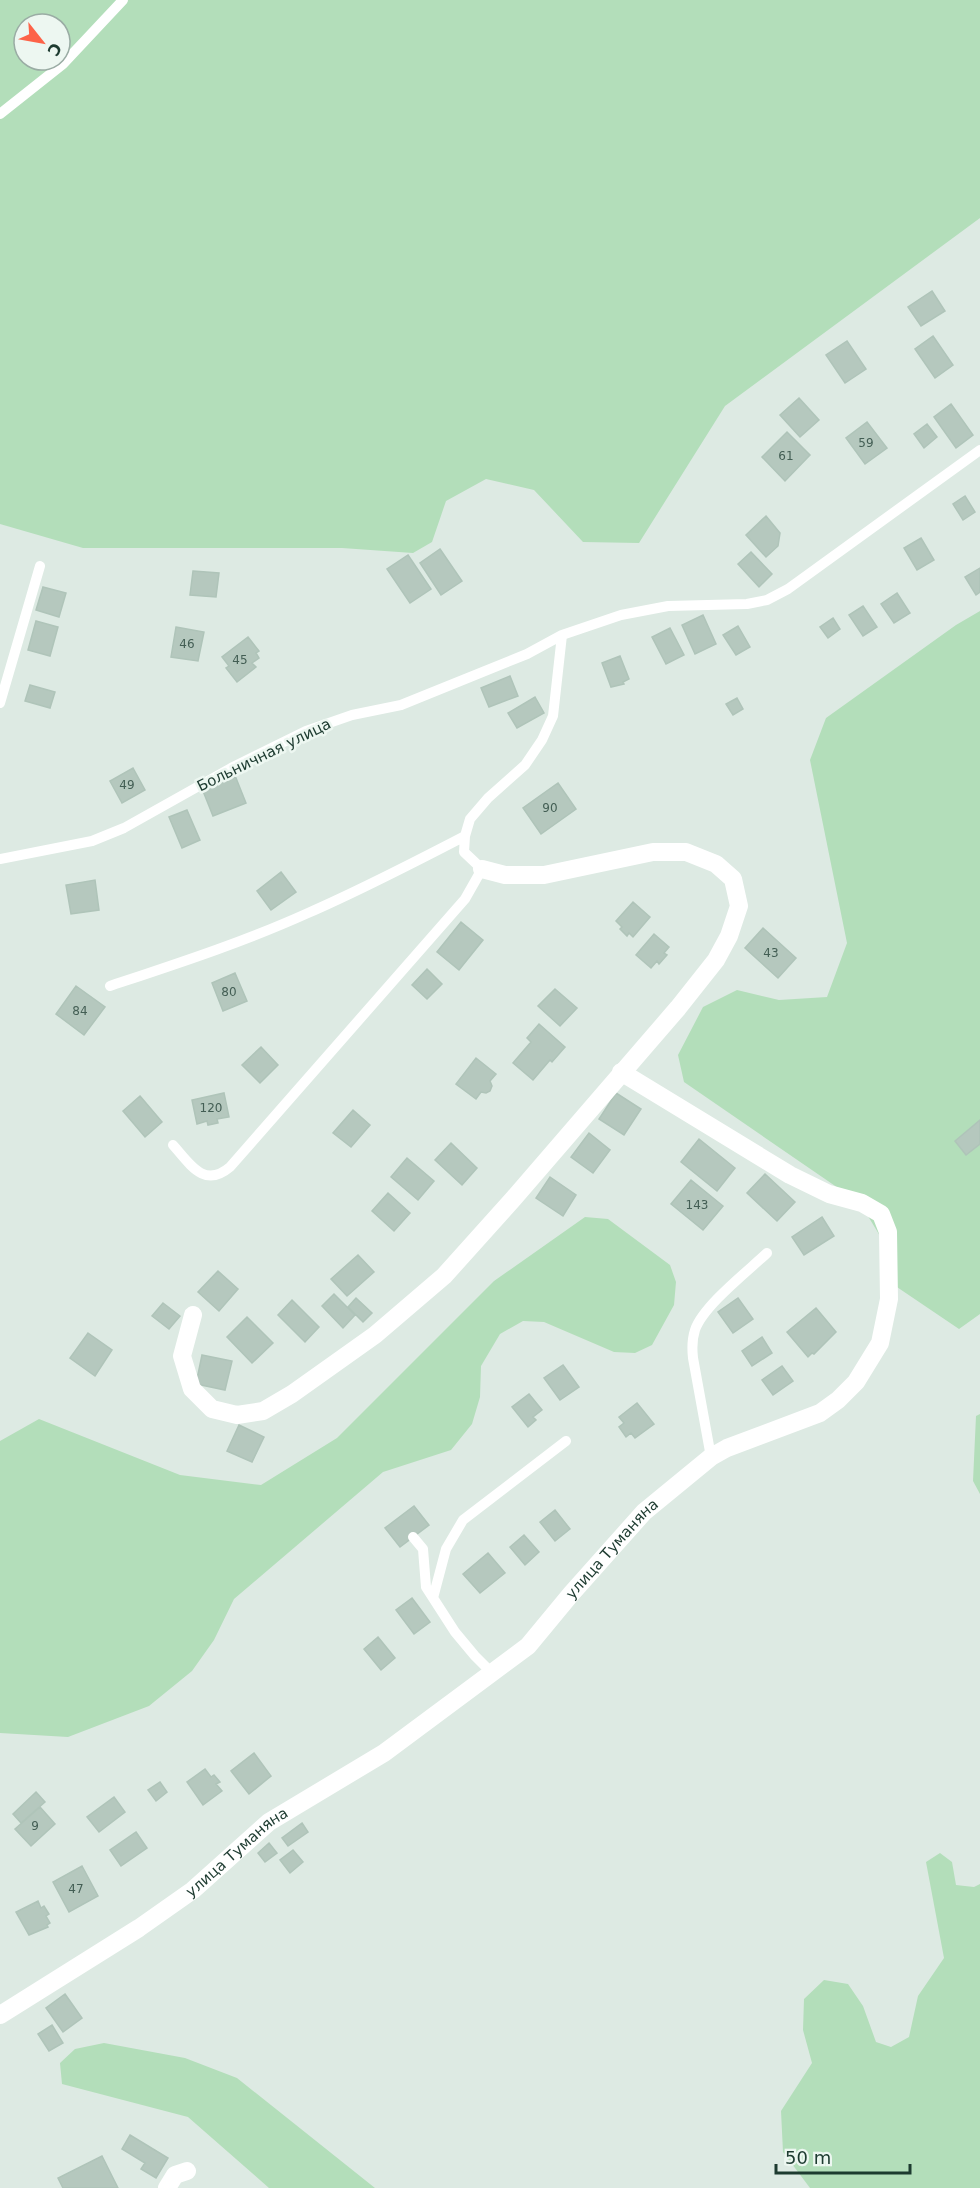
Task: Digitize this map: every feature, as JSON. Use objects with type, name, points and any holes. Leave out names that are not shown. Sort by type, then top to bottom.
[{"type":"street","points":[[193,1315],[182,1356],[192,1389],[212,1409],[237,1415],[263,1411],[292,1394],[375,1335],[444,1276],[678,1008],[720,952],[729,936],[739,906],[733,879],[717,864],[686,852],[653,852],[544,875],[505,874],[482,869]]},
{"type":"street","name":"улица Туманяна","points":[[0,2015],[139,1928],[184,1896],[269,1822],[384,1753],[528,1646],[644,1512],[711,1457],[728,1448],[820,1413],[838,1400],[856,1382],[879,1343],[889,1299],[888,1233],[881,1214],[862,1203],[829,1194],[790,1175],[621,1072]]},
{"type":"street","points":[[167,2188],[175,2175],[187,2171]]},
{"type":"lane","points":[[0,114],[63,64],[123,0]]},
{"type":"lane","name":"Больничная улица","points":[[0,859],[92,841],[124,828],[231,768],[306,731],[352,715],[401,705],[527,654],[562,635],[621,615],[668,606],[747,604],[767,600],[788,589],[980,450]]},
{"type":"lane","points":[[0,703],[40,566]]},
{"type":"lane","points":[[172,1145],[198,1172],[209,1177],[220,1175],[230,1167],[366,1015],[465,899],[482,869],[464,852],[465,836],[470,819],[488,798],[525,765],[543,740],[553,716],[562,635]]},
{"type":"lane","points":[[110,986],[190,959],[307,914],[465,836]]},
{"type":"lane","points":[[711,1457],[692,1342],[704,1313],[767,1253]]},
{"type":"lane","points":[[432,1598],[446,1549],[463,1520],[566,1441]]},
{"type":"lane","points":[[413,1537],[423,1549],[426,1587],[432,1598],[455,1632],[492,1673]]},
{"type":"green space","points":[[0,0],[980,0],[980,218],[725,406],[639,543],[583,542],[534,490],[486,479],[446,501],[432,542],[413,553],[342,548],[83,548],[0,524]]},
{"type":"green space","points":[[980,611],[980,1314],[959,1329],[888,1281],[888,1249],[860,1203],[684,1082],[678,1055],[703,1007],[737,990],[779,1000],[827,997],[847,943],[810,760],[826,718],[956,625]]},
{"type":"green space","points":[[585,1217],[608,1219],[670,1265],[676,1282],[674,1305],[652,1345],[635,1353],[614,1352],[544,1322],[523,1321],[500,1334],[481,1366],[480,1397],[472,1424],[451,1450],[383,1472],[234,1599],[214,1640],[192,1671],[149,1706],[68,1737],[0,1733],[0,1441],[39,1419],[180,1475],[261,1485],[337,1438],[494,1281]]},
{"type":"green space","points":[[980,1414],[980,1494],[973,1481],[976,1416]]},
{"type":"green space","points":[[940,1853],[952,1862],[956,1885],[974,1887],[980,1884],[980,2188],[810,2188],[783,2152],[781,2111],[812,2063],[803,2030],[804,1999],[824,1980],[848,1984],[863,2006],[876,2042],[891,2047],[909,2037],[918,1996],[944,1958],[926,1862]]},
{"type":"green space","points":[[104,2043],[185,2058],[237,2078],[375,2188],[269,2188],[188,2117],[62,2084],[60,2063],[75,2049]]},
{"type":"building","points":[[932,291],[945,311],[921,326],[908,307]]},
{"type":"building","points":[[933,336],[953,365],[935,378],[915,349]]},
{"type":"building","points":[[847,341],[866,369],[845,383],[826,355]]},
{"type":"building","points":[[799,398],[819,420],[800,437],[780,415]]},
{"type":"building","points":[[951,404],[973,435],[956,448],[934,417]]},
{"type":"building","points":[[867,422],[887,448],[865,464],[846,438]]},
{"type":"building","points":[[927,424],[937,437],[924,448],[914,434]]},
{"type":"building","points":[[787,432],[810,455],[785,481],[762,457]]},
{"type":"building","points":[[965,496],[975,512],[963,520],[953,504]]},
{"type":"building","points":[[766,516],[780,533],[778,546],[766,557],[746,535]]},
{"type":"building","points":[[921,538],[934,560],[917,570],[904,548]]},
{"type":"building","points":[[440,549],[462,581],[441,595],[420,563]]},
{"type":"building","points":[[751,552],[772,574],[759,587],[738,564]]},
{"type":"building","points":[[408,555],[431,589],[410,603],[387,569]]},
{"type":"building","points":[[980,568],[980,592],[976,595],[965,577]]},
{"type":"building","points":[[193,571],[219,573],[216,597],[190,595]]},
{"type":"building","points":[[43,587],[66,593],[59,617],[36,610]]},
{"type":"building","points":[[897,593],[910,613],[894,623],[881,604]]},
{"type":"building","points":[[863,606],[877,627],[863,636],[849,615]]},
{"type":"building","points":[[703,615],[716,644],[695,654],[682,625]]},
{"type":"building","points":[[833,618],[840,629],[828,638],[820,627]]},
{"type":"building","points":[[36,621],[58,627],[50,656],[28,650]]},
{"type":"building","points":[[738,626],[750,647],[736,655],[723,635]]},
{"type":"building","points":[[176,627],[204,632],[198,661],[171,657]]},
{"type":"building","points":[[670,628],[684,655],[666,664],[652,637]]},
{"type":"building","points":[[248,637],[259,651],[256,653],[259,658],[252,663],[256,667],[237,682],[226,668],[229,666],[222,657]]},
{"type":"building","points":[[620,656],[629,679],[623,682],[624,684],[611,687],[602,663]]},
{"type":"building","points":[[510,676],[518,696],[489,707],[481,688]]},
{"type":"building","points":[[30,685],[55,692],[50,708],[25,701]]},
{"type":"building","points":[[535,697],[544,713],[517,728],[508,713]]},
{"type":"building","points":[[737,698],[743,709],[733,715],[726,704]]},
{"type":"building","points":[[133,768],[145,790],[122,803],[110,781]]},
{"type":"building","points":[[234,773],[246,803],[213,816],[201,786]]},
{"type":"building","points":[[558,783],[576,809],[541,834],[523,808]]},
{"type":"building","points":[[187,810],[200,840],[182,848],[169,817]]},
{"type":"building","points":[[281,872],[296,892],[271,910],[257,891]]},
{"type":"building","points":[[95,880],[99,910],[71,914],[66,885]]},
{"type":"building","points":[[633,902],[650,917],[633,937],[629,933],[627,936],[616,921]]},
{"type":"building","points":[[461,922],[483,940],[459,970],[437,952]]},
{"type":"building","points":[[763,928],[796,958],[778,978],[745,948]]},
{"type":"building","points":[[654,934],[669,947],[664,953],[667,955],[659,964],[657,961],[651,968],[636,955]]},
{"type":"building","points":[[427,969],[442,984],[427,999],[412,985]]},
{"type":"building","points":[[235,973],[247,1001],[223,1011],[212,983]]},
{"type":"building","points":[[76,986],[105,1007],[84,1035],[56,1014]]},
{"type":"building","points":[[555,989],[577,1008],[560,1026],[538,1006]]},
{"type":"building","points":[[539,1024],[565,1047],[533,1080],[513,1063],[531,1042],[527,1038]]},
{"type":"building","points":[[261,1047],[278,1065],[260,1083],[242,1065]]},
{"type":"building","points":[[476,1058],[496,1074],[490,1081],[492,1086],[490,1091],[481,1092],[476,1099],[456,1084]]},
{"type":"building","points":[[224,1093],[229,1117],[217,1119],[218,1123],[208,1125],[207,1121],[197,1124],[192,1100]]},
{"type":"building","points":[[616,1093],[641,1109],[624,1135],[599,1119]]},
{"type":"building","points":[[140,1096],[162,1122],[145,1137],[123,1111]]},
{"type":"building","points":[[353,1110],[370,1125],[351,1147],[333,1133]]},
{"type":"building","points":[[980,1120],[980,1144],[966,1155],[955,1141]]},
{"type":"building","points":[[589,1133],[610,1150],[593,1173],[571,1157]]},
{"type":"building","points":[[699,1139],[735,1168],[717,1191],[681,1162]]},
{"type":"building","points":[[451,1143],[477,1168],[462,1185],[435,1160]]},
{"type":"building","points":[[407,1158],[434,1181],[418,1200],[391,1177]]},
{"type":"building","points":[[765,1174],[795,1202],[777,1221],[747,1193]]},
{"type":"building","points":[[550,1177],[576,1195],[563,1216],[536,1198]]},
{"type":"building","points":[[691,1180],[723,1206],[703,1230],[671,1204]]},
{"type":"building","points":[[388,1193],[410,1213],[394,1231],[372,1211]]},
{"type":"building","points":[[822,1217],[834,1236],[804,1255],[792,1237]]},
{"type":"building","points":[[358,1255],[374,1272],[347,1296],[331,1279]]},
{"type":"building","points":[[218,1271],[238,1289],[219,1311],[198,1292]]},
{"type":"building","points":[[334,1294],[355,1315],[343,1328],[322,1306]]},
{"type":"building","points":[[356,1298],[372,1313],[363,1322],[348,1307]]},
{"type":"building","points":[[738,1298],[753,1319],[733,1333],[718,1312]]},
{"type":"building","points":[[292,1300],[319,1327],[305,1342],[278,1315]]},
{"type":"building","points":[[163,1303],[180,1316],[169,1329],[152,1316]]},
{"type":"building","points":[[816,1308],[836,1332],[808,1357],[787,1332]]},
{"type":"building","points":[[247,1317],[273,1343],[252,1363],[227,1337]]},
{"type":"building","points":[[88,1333],[112,1350],[95,1376],[70,1358]]},
{"type":"building","points":[[762,1337],[772,1353],[752,1366],[742,1351]]},
{"type":"building","points":[[202,1355],[232,1361],[225,1390],[196,1384]]},
{"type":"building","points":[[563,1365],[579,1387],[560,1400],[544,1378]]},
{"type":"building","points":[[782,1366],[793,1381],[773,1395],[762,1380]]},
{"type":"building","points":[[529,1394],[542,1410],[533,1417],[536,1420],[528,1427],[512,1407]]},
{"type":"building","points":[[637,1403],[654,1424],[635,1438],[631,1433],[626,1437],[619,1427],[624,1423],[619,1417]]},
{"type":"building","points":[[239,1425],[264,1437],[252,1462],[227,1451]]},
{"type":"building","points":[[414,1506],[429,1525],[400,1547],[385,1528]]},
{"type":"building","points":[[555,1510],[570,1529],[555,1541],[540,1522]]},
{"type":"building","points":[[524,1535],[539,1552],[525,1565],[510,1547]]},
{"type":"building","points":[[488,1553],[505,1573],[480,1593],[463,1574]]},
{"type":"building","points":[[412,1598],[430,1622],[414,1634],[396,1610]]},
{"type":"building","points":[[378,1637],[395,1658],[381,1670],[364,1649]]},
{"type":"building","points":[[254,1753],[271,1776],[249,1794],[231,1771]]},
{"type":"building","points":[[205,1769],[211,1777],[214,1775],[220,1782],[216,1784],[222,1791],[203,1805],[187,1782]]},
{"type":"building","points":[[160,1782],[167,1792],[156,1801],[148,1790]]},
{"type":"building","points":[[36,1792],[45,1802],[21,1823],[13,1814]]},
{"type":"building","points":[[114,1797],[125,1812],[99,1832],[87,1817]]},
{"type":"building","points":[[40,1807],[55,1824],[31,1846],[15,1829]]},
{"type":"building","points":[[302,1823],[308,1832],[288,1846],[282,1838]]},
{"type":"building","points":[[136,1832],[147,1848],[121,1866],[110,1850]]},
{"type":"building","points":[[269,1843],[277,1853],[265,1862],[258,1853]]},
{"type":"building","points":[[293,1850],[303,1862],[290,1873],[280,1860]]},
{"type":"building","points":[[82,1866],[98,1896],[69,1912],[53,1882]]},
{"type":"building","points":[[38,1901],[41,1908],[44,1906],[49,1914],[46,1916],[50,1923],[48,1927],[29,1935],[16,1912]]},
{"type":"building","points":[[65,1994],[82,2018],[63,2032],[46,2008]]},
{"type":"building","points":[[52,2025],[63,2043],[49,2051],[38,2034]]},
{"type":"building","points":[[130,2135],[168,2158],[156,2178],[141,2169],[145,2163],[122,2149]]},
{"type":"building","points":[[102,2156],[118,2188],[63,2188],[58,2178]]}]
